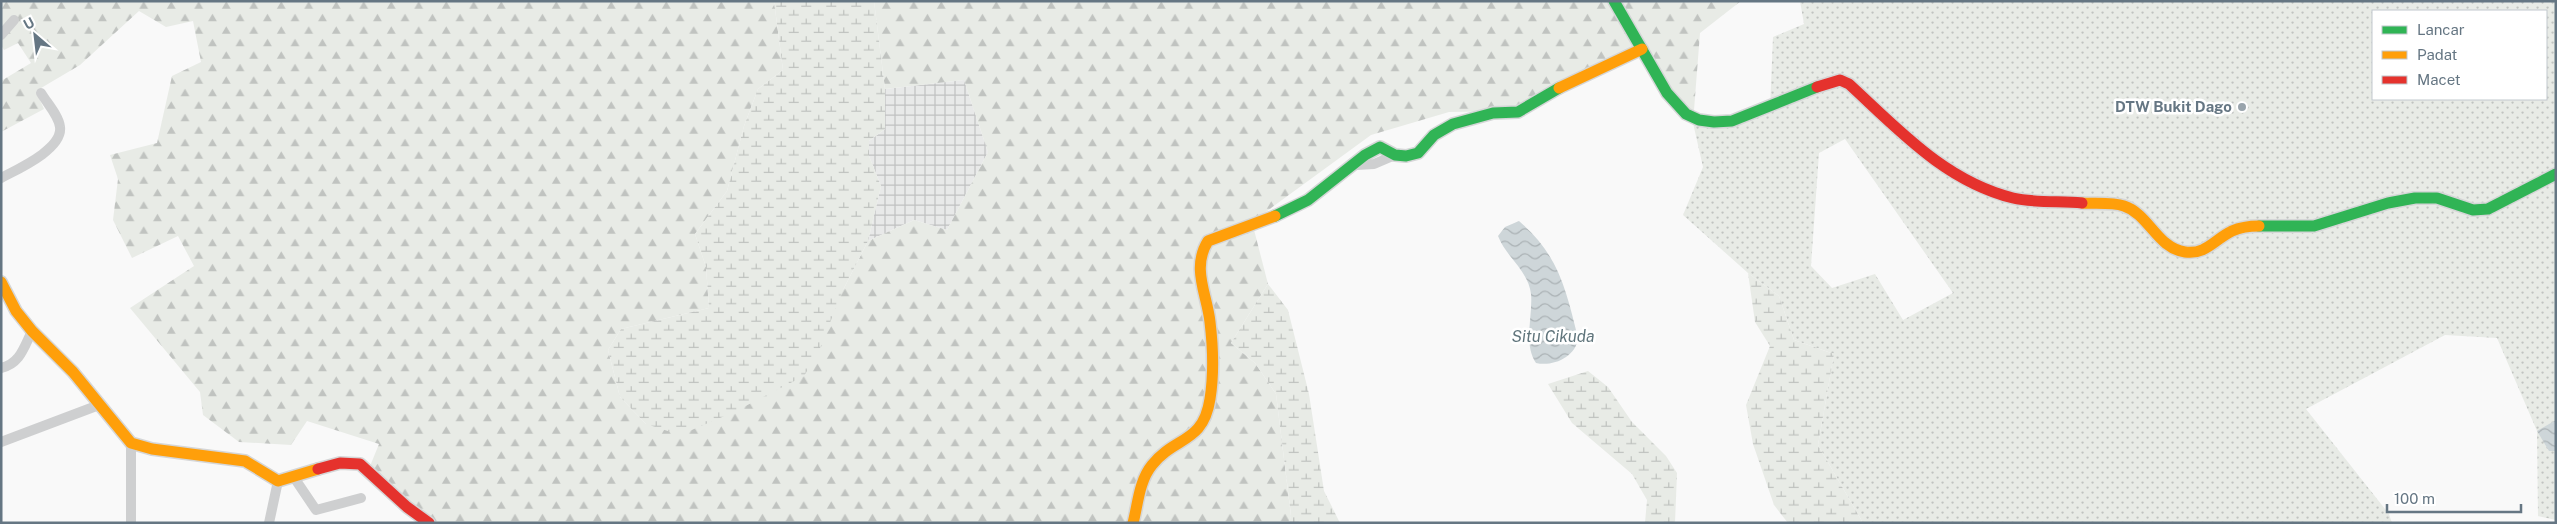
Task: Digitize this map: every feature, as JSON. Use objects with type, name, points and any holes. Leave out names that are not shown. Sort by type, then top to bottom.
[{"type":"street","points":[[1614,1],[1676,106],[1688,115],[1702,121],[1717,124],[1732,121],[1820,84],[1840,80],[1849,84],[1920,151],[1960,178],[2015,198],[2124,206],[2138,214],[2163,242],[2184,253],[2208,250],[2235,228],[2321,224],[2371,208],[2429,197],[2443,199],[2469,209],[2486,209],[2556,174]]},
{"type":"street","points":[[1,35],[14,20]]},
{"type":"street","points":[[1133,523],[1146,476],[1151,466],[1168,451],[1196,433],[1208,410],[1212,382],[1210,320],[1198,274],[1201,248],[1208,241],[1294,208],[1356,165],[1367,152],[1380,148],[1395,155],[1406,156],[1418,153],[1434,135],[1466,119],[1493,113],[1518,112],[1545,94],[1642,49]]},
{"type":"street","points":[[1,178],[50,149],[59,138],[59,122],[41,93]]},
{"type":"street","points":[[1,282],[16,311],[32,331],[73,372],[132,443],[152,450],[245,461],[278,482]]},
{"type":"street","points":[[1,368],[10,366],[19,358],[32,331]]},
{"type":"street","points":[[1,442],[99,404]]},
{"type":"street","points":[[131,523],[132,443]]},
{"type":"street","points":[[278,482],[340,463],[360,464],[407,507],[429,523]]},
{"type":"street","points":[[293,476],[316,510],[361,498]]},
{"type":"street","points":[[269,523],[278,482]]},
{"type":"shaded area","points":[[964,80],[988,152],[947,230],[914,220],[868,241],[881,186],[869,156],[869,141],[885,129],[885,89]]},
{"type":"green space","points":[[1,1],[774,1],[783,70],[758,89],[744,126],[727,191],[695,234],[706,267],[709,308],[621,329],[608,350],[620,397],[646,424],[843,290],[868,241],[914,220],[947,230],[988,152],[964,80],[885,89],[874,1],[1741,1],[1700,33],[1693,123],[1640,46],[1513,111],[1449,112],[1371,135],[1252,222],[1268,284],[1231,343],[1255,363],[1276,394],[1291,516],[1289,523],[431,523],[366,476],[379,444],[307,421],[291,445],[239,442],[203,415],[200,392],[130,308],[194,266],[178,236],[132,258],[113,220],[118,179],[110,155],[157,143],[172,76],[201,62],[193,21],[166,27],[139,11],[80,65],[36,91],[44,109],[1,132],[1,81],[31,63],[18,43],[4,50],[1,45]]},
{"type":"green space","points":[[774,1],[874,1],[885,89],[885,129],[869,141],[869,156],[881,186],[868,241],[843,290],[818,353],[804,376],[734,412],[680,435],[646,424],[620,397],[608,350],[621,329],[709,308],[706,267],[695,234],[727,191],[744,126],[758,89],[783,70]]},
{"type":"green space","points":[[1800,1],[2556,1],[2556,520],[2538,516],[2537,431],[2497,338],[2445,335],[2306,409],[2389,514],[2392,523],[1863,523],[1818,445],[1834,354],[1794,340],[1779,296],[1748,273],[1683,215],[1703,167],[1693,123],[1770,109],[1773,37],[1804,24]],"holes":[[[1845,139],[1953,293],[1903,320],[1875,274],[1832,288],[1811,266],[1819,153]]]},
{"type":"green space","points":[[1748,273],[1779,296],[1794,340],[1834,354],[1818,445],[1863,523],[1788,523],[1774,505],[1753,444],[1746,405],[1770,346],[1755,322]]},
{"type":"green space","points":[[1268,284],[1288,310],[1309,394],[1324,491],[1340,523],[1289,523],[1291,515],[1276,394],[1255,363],[1231,343]]},
{"type":"green space","points":[[1588,371],[1608,387],[1632,422],[1666,456],[1677,473],[1675,523],[1645,523],[1647,500],[1632,474],[1572,423],[1548,384]]},
{"type":"water","name":"Situ Cikuda","points":[[1519,221],[1533,234],[1552,260],[1565,289],[1578,338],[1573,350],[1563,359],[1556,362],[1536,363],[1532,355],[1529,339],[1531,294],[1529,285],[1498,236],[1505,227]]},
{"type":"water","points":[[2556,420],[2556,451],[2549,451],[2537,431]]},
{"type":"traffic: fast","points":[[1614,1],[1667,93],[1686,114],[1699,120],[1714,122],[1732,121],[1817,87]]},
{"type":"traffic: fast","points":[[1275,216],[1308,200],[1365,155],[1380,147],[1395,155],[1406,156],[1418,153],[1434,135],[1453,124],[1493,113],[1518,112],[1559,88]]},
{"type":"traffic: fast","points":[[2259,226],[2314,226],[2388,203],[2415,198],[2437,198],[2473,210],[2488,209],[2556,174]]},
{"type":"traffic: slow","points":[[1559,88],[1642,49]]},
{"type":"traffic: slow","points":[[2082,203],[2114,204],[2133,210],[2167,244],[2185,252],[2205,249],[2235,230],[2259,226]]},
{"type":"traffic: slow","points":[[1133,523],[1144,478],[1148,471],[1161,456],[1195,432],[1206,414],[1210,399],[1213,360],[1210,322],[1200,271],[1203,251],[1208,241],[1275,216]]},
{"type":"traffic: slow","points":[[1,282],[16,311],[32,331],[73,372],[131,443],[152,449],[245,461],[278,481],[318,469]]},
{"type":"traffic: jam","points":[[1817,87],[1840,80],[1849,84],[1924,152],[1944,167],[1988,190],[2021,200],[2082,203]]},
{"type":"traffic: jam","points":[[318,469],[340,463],[360,464],[407,507],[429,523]]},
{"type":"place","name":"DTW Bukit Dago","points":[[2242,107]]}]
